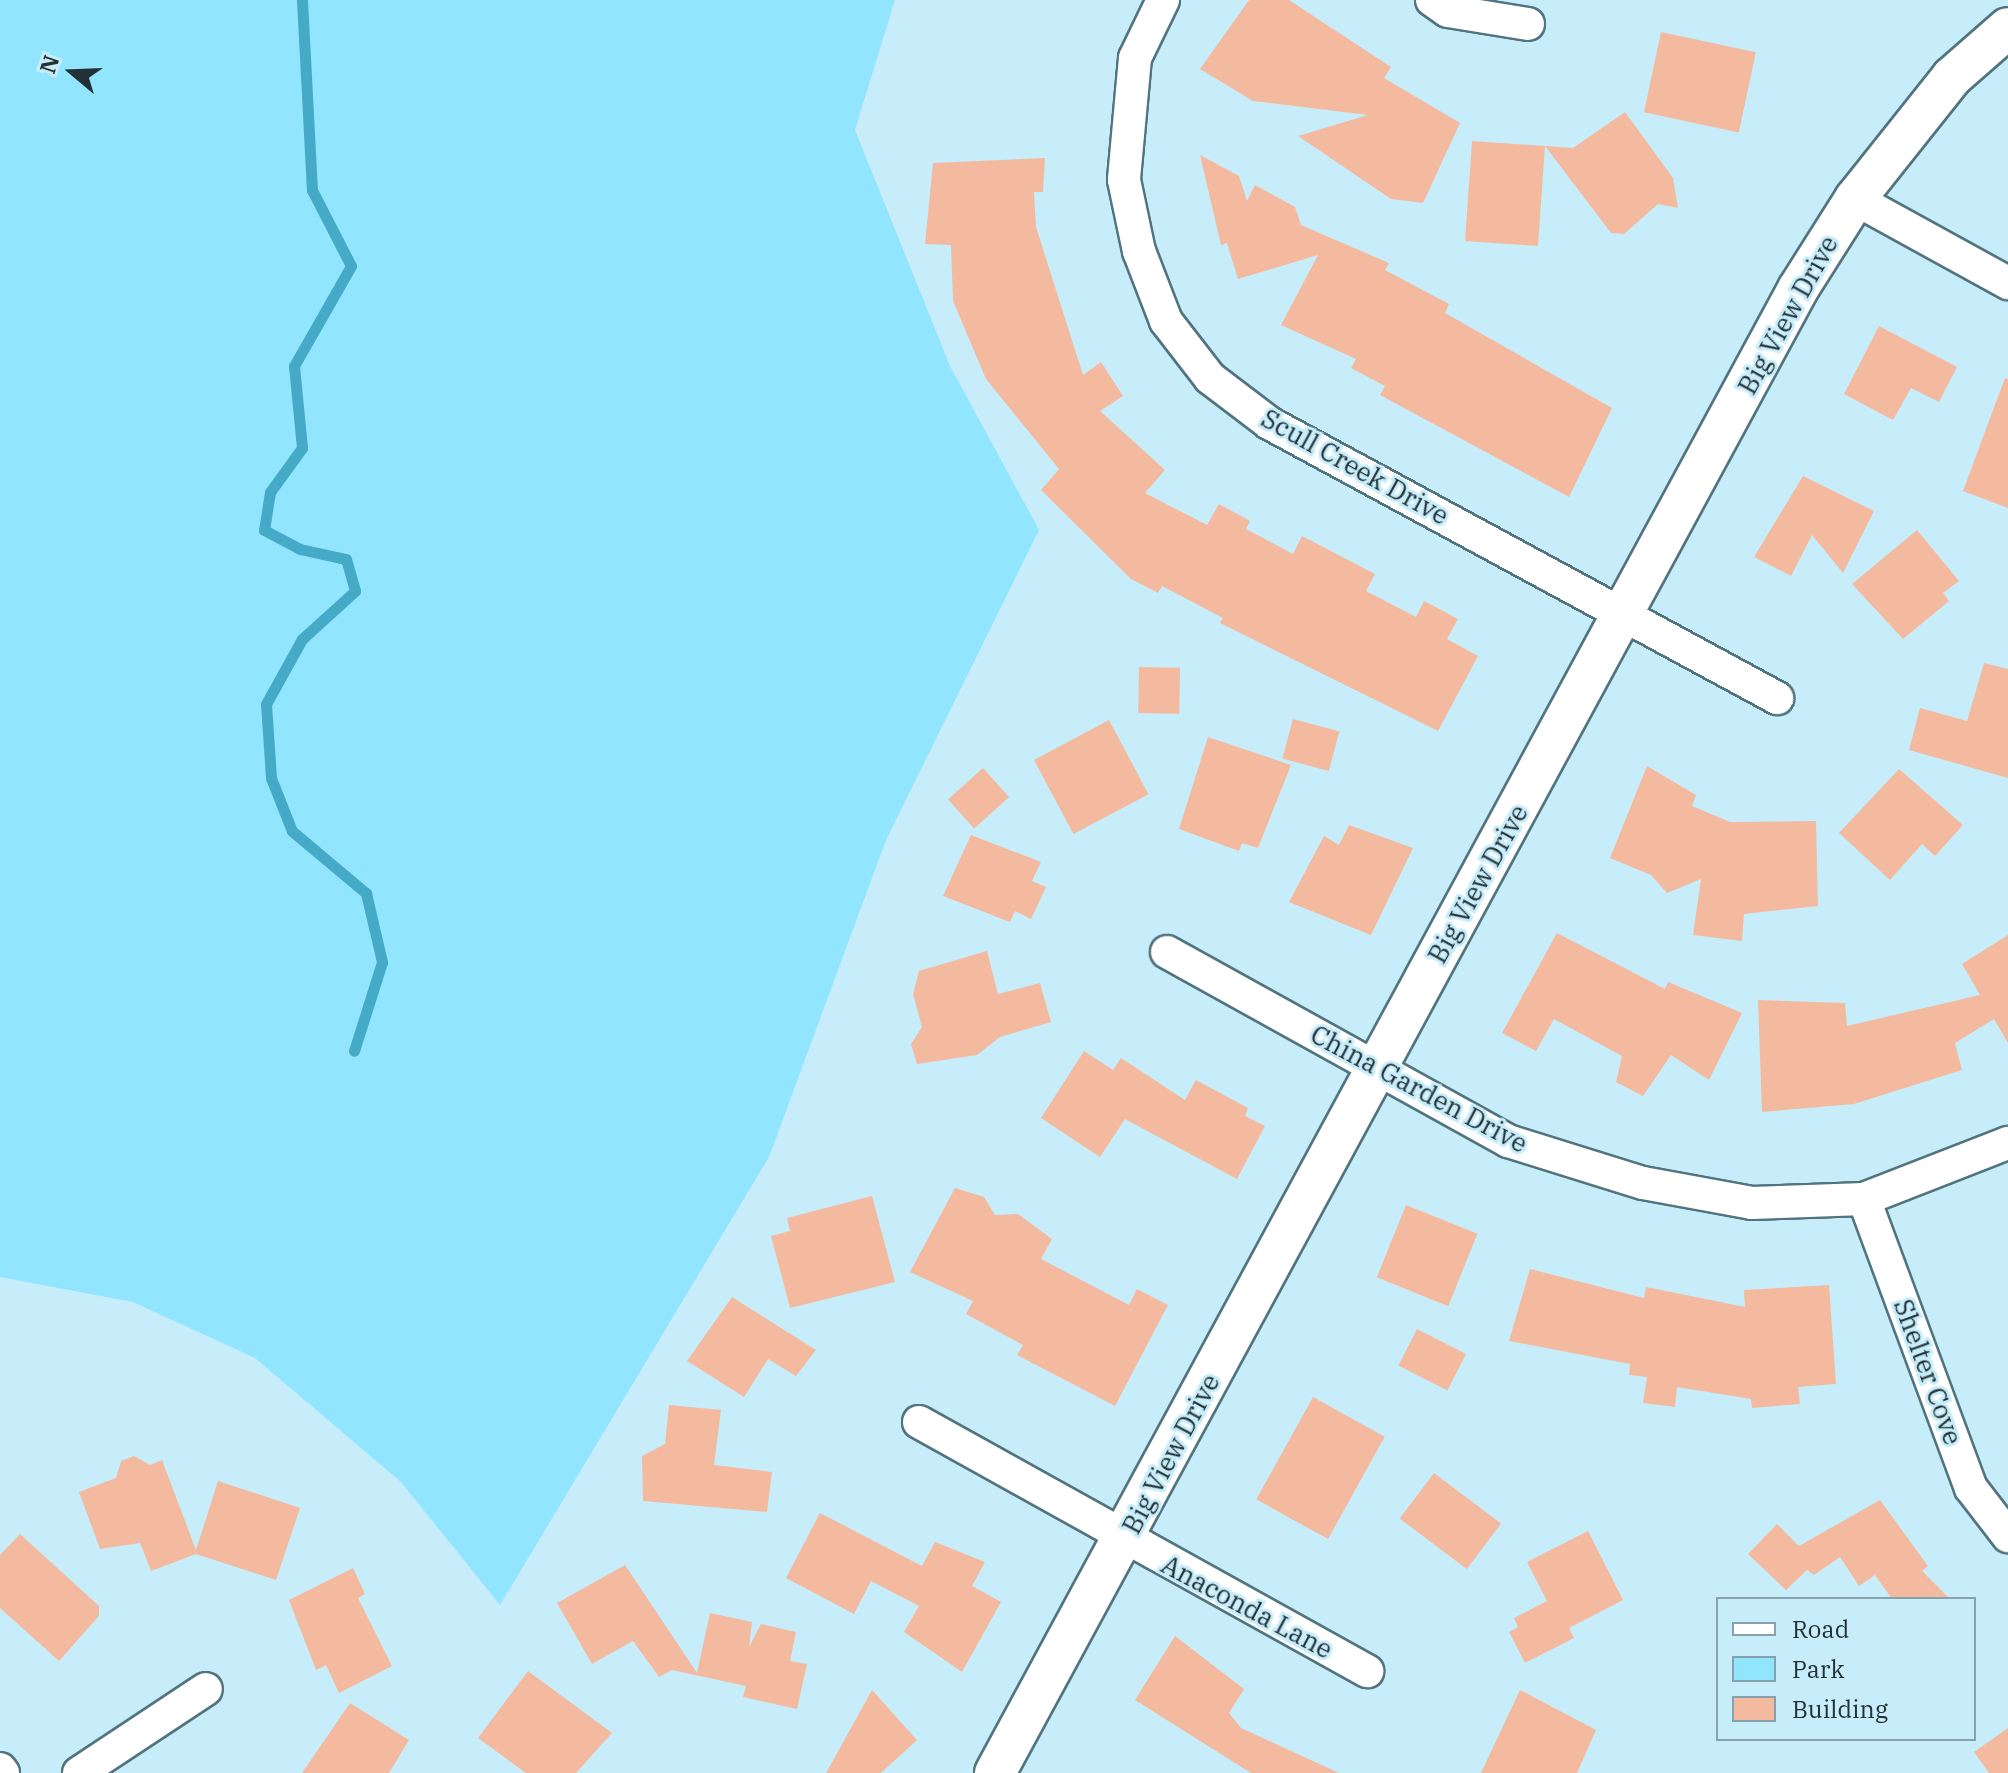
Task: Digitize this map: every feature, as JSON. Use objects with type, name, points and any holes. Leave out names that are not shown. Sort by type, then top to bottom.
[{"type":"street","name":"Scull Creek Drive","points":[[1163,0],[1135,58],[1124,180],[1139,251],[1166,321],[1210,378],[1269,423],[1626,613],[1777,698]]},
{"type":"street","points":[[1432,0],[1448,11],[1528,24]]},
{"type":"street","name":"Big View Drive","points":[[995,1773],[1626,613],[1798,289],[1855,199],[1952,77],[2008,28]]},
{"type":"street","points":[[1855,199],[2008,283]]},
{"type":"street","name":"China Garden Drive","points":[[1167,952],[1508,1141],[1574,1166],[1752,1203],[1864,1199],[2008,1143]]},
{"type":"street","name":"Shelter Cove","points":[[1864,1199],[1971,1488],[2008,1536]]},
{"type":"street","name":"Anaconda Lane","points":[[919,1422],[1124,1540],[1367,1671]]},
{"type":"street","points":[[79,1773],[206,1689]]},
{"type":"green space","points":[[0,0],[895,0],[855,130],[950,366],[1039,530],[886,840],[769,1157],[500,1605],[401,1482],[255,1358],[133,1302],[0,1277]]},
{"type":"building","points":[[1249,0],[1289,0],[1391,67],[1384,78],[1460,123],[1423,203],[1391,199],[1298,136],[1368,115],[1253,101],[1200,69]]},
{"type":"building","points":[[1661,32],[1756,52],[1739,132],[1644,112]]},
{"type":"building","points":[[1625,112],[1673,178],[1678,208],[1658,204],[1624,234],[1611,233],[1545,146],[1573,148]]},
{"type":"building","points":[[1472,141],[1545,146],[1538,246],[1465,241]]},
{"type":"building","points":[[1200,155],[1239,176],[1247,201],[1255,185],[1295,207],[1301,225],[1389,263],[1385,270],[1449,304],[1445,313],[1612,408],[1569,497],[1380,395],[1385,386],[1351,368],[1356,359],[1281,325],[1318,255],[1238,279],[1227,243],[1221,245]]},
{"type":"building","points":[[1045,158],[1043,192],[1034,192],[1036,227],[1083,375],[1101,362],[1123,396],[1100,411],[1165,470],[1145,493],[1207,525],[1219,504],[1250,521],[1246,529],[1293,554],[1302,536],[1375,574],[1366,591],[1416,617],[1424,601],[1458,619],[1447,639],[1478,656],[1438,731],[1220,623],[1223,618],[1162,586],[1158,593],[1131,579],[1041,490],[1059,469],[986,379],[953,301],[951,245],[925,244],[933,163]]},
{"type":"building","points":[[1879,326],[1957,367],[1939,402],[1911,388],[1893,420],[1844,394]]},
{"type":"building","points":[[2005,378],[2008,379],[2008,508],[1963,491]]},
{"type":"building","points":[[1803,476],[1874,511],[1843,573],[1812,535],[1791,576],[1754,557]]},
{"type":"building","points":[[1917,530],[1959,581],[1943,593],[1949,601],[1903,639],[1852,584]]},
{"type":"building","points":[[1984,663],[2008,669],[2008,778],[1909,750],[1920,708],[1967,721]]},
{"type":"building","points":[[1139,667],[1180,668],[1179,714],[1138,713]]},
{"type":"building","points":[[1293,719],[1339,731],[1329,771],[1282,759]]},
{"type":"building","points":[[1109,720],[1148,794],[1073,834],[1034,760]]},
{"type":"building","points":[[1208,737],[1291,765],[1258,848],[1242,843],[1239,851],[1179,829]]},
{"type":"building","points":[[1647,766],[1696,795],[1692,806],[1730,822],[1816,821],[1818,906],[1744,914],[1742,941],[1693,935],[1701,879],[1667,893],[1651,875],[1610,858]]},
{"type":"building","points":[[983,768],[1009,797],[974,828],[948,799]]},
{"type":"building","points":[[1899,769],[1963,825],[1935,856],[1922,844],[1890,880],[1839,833]]},
{"type":"building","points":[[1349,825],[1413,848],[1371,935],[1289,902],[1324,836],[1339,845]]},
{"type":"building","points":[[971,835],[1041,862],[1032,881],[1046,887],[1031,919],[1015,911],[1010,922],[943,896]]},
{"type":"building","points":[[1557,933],[1665,989],[1668,982],[1742,1013],[1709,1080],[1671,1055],[1643,1096],[1616,1082],[1622,1056],[1554,1019],[1536,1051],[1502,1033]]},
{"type":"building","points":[[2008,935],[2008,1043],[1994,1019],[1955,1043],[1962,1070],[1854,1104],[1762,1112],[1758,1000],[1845,1003],[1847,1026],[1980,995],[1962,964]]},
{"type":"building","points":[[987,951],[998,994],[1040,983],[1051,1022],[1000,1037],[977,1055],[917,1064],[911,1044],[922,1027],[913,994],[919,971]]},
{"type":"building","points":[[1084,1051],[1113,1070],[1121,1058],[1185,1100],[1196,1080],[1248,1108],[1245,1116],[1265,1126],[1237,1179],[1125,1119],[1100,1157],[1041,1118]]},
{"type":"building","points":[[955,1188],[984,1197],[995,1215],[1018,1214],[1052,1239],[1041,1259],[1129,1305],[1137,1289],[1168,1305],[1115,1406],[1017,1355],[1023,1345],[966,1314],[973,1301],[910,1272]]},
{"type":"building","points":[[872,1196],[895,1282],[790,1308],[771,1236],[790,1231],[787,1218]]},
{"type":"building","points":[[1406,1205],[1477,1234],[1448,1306],[1377,1277]]},
{"type":"building","points":[[1530,1269],[1644,1298],[1646,1287],[1745,1307],[1744,1290],[1829,1285],[1836,1384],[1798,1387],[1800,1404],[1752,1408],[1751,1399],[1677,1387],[1675,1407],[1643,1403],[1647,1377],[1629,1375],[1630,1364],[1509,1341]]},
{"type":"building","points":[[732,1297],[816,1350],[796,1376],[768,1359],[744,1397],[687,1361]]},
{"type":"building","points":[[1417,1329],[1466,1354],[1447,1391],[1398,1366]]},
{"type":"building","points":[[1313,1397],[1385,1437],[1328,1539],[1256,1499]]},
{"type":"building","points":[[669,1405],[721,1410],[714,1465],[772,1472],[767,1512],[643,1501],[642,1456],[665,1444]]},
{"type":"building","points":[[134,1456],[150,1465],[162,1460],[196,1550],[218,1481],[300,1508],[276,1580],[196,1554],[151,1571],[140,1543],[100,1549],[79,1492],[116,1478],[121,1461]]},
{"type":"building","points":[[1434,1473],[1501,1524],[1467,1569],[1400,1519]]},
{"type":"building","points":[[1880,1500],[1928,1566],[1922,1571],[1948,1597],[1891,1597],[1875,1575],[1859,1586],[1840,1557],[1814,1575],[1807,1570],[1786,1590],[1748,1554],[1777,1524],[1799,1546]]},
{"type":"building","points":[[820,1513],[922,1566],[935,1542],[985,1562],[972,1586],[1001,1602],[962,1672],[904,1632],[919,1606],[871,1581],[854,1614],[786,1578]]},
{"type":"building","points":[[1588,1531],[1623,1600],[1569,1628],[1574,1638],[1525,1663],[1509,1632],[1518,1627],[1514,1618],[1547,1601],[1527,1562]]},
{"type":"building","points":[[20,1534],[99,1606],[99,1616],[59,1661],[0,1608],[0,1555]]},
{"type":"building","points":[[625,1565],[697,1673],[710,1613],[752,1622],[749,1647],[761,1624],[796,1632],[790,1661],[807,1664],[797,1709],[743,1697],[746,1686],[672,1670],[659,1677],[633,1641],[592,1664],[557,1603]]},
{"type":"building","points":[[353,1568],[365,1594],[358,1598],[392,1666],[339,1693],[326,1665],[316,1670],[289,1600]]},
{"type":"building","points":[[1175,1636],[1244,1689],[1229,1713],[1241,1728],[1339,1773],[1251,1773],[1135,1700]]},
{"type":"building","points":[[528,1671],[612,1733],[576,1773],[526,1773],[478,1738]]},
{"type":"building","points":[[872,1690],[917,1740],[881,1773],[826,1773]]},
{"type":"building","points":[[1520,1690],[1596,1730],[1577,1773],[1481,1773]]},
{"type":"building","points":[[350,1703],[409,1740],[389,1773],[302,1773]]},
{"type":"building","points":[[2008,1728],[2008,1773],[1989,1773],[1974,1752]]},
{"type":"waterway","points":[[302,0],[312,190],[351,266],[294,366],[302,448],[270,492],[264,530],[300,549],[346,559],[355,591],[302,639],[266,704],[271,778],[292,831],[366,893],[382,962],[354,1051]]}]
